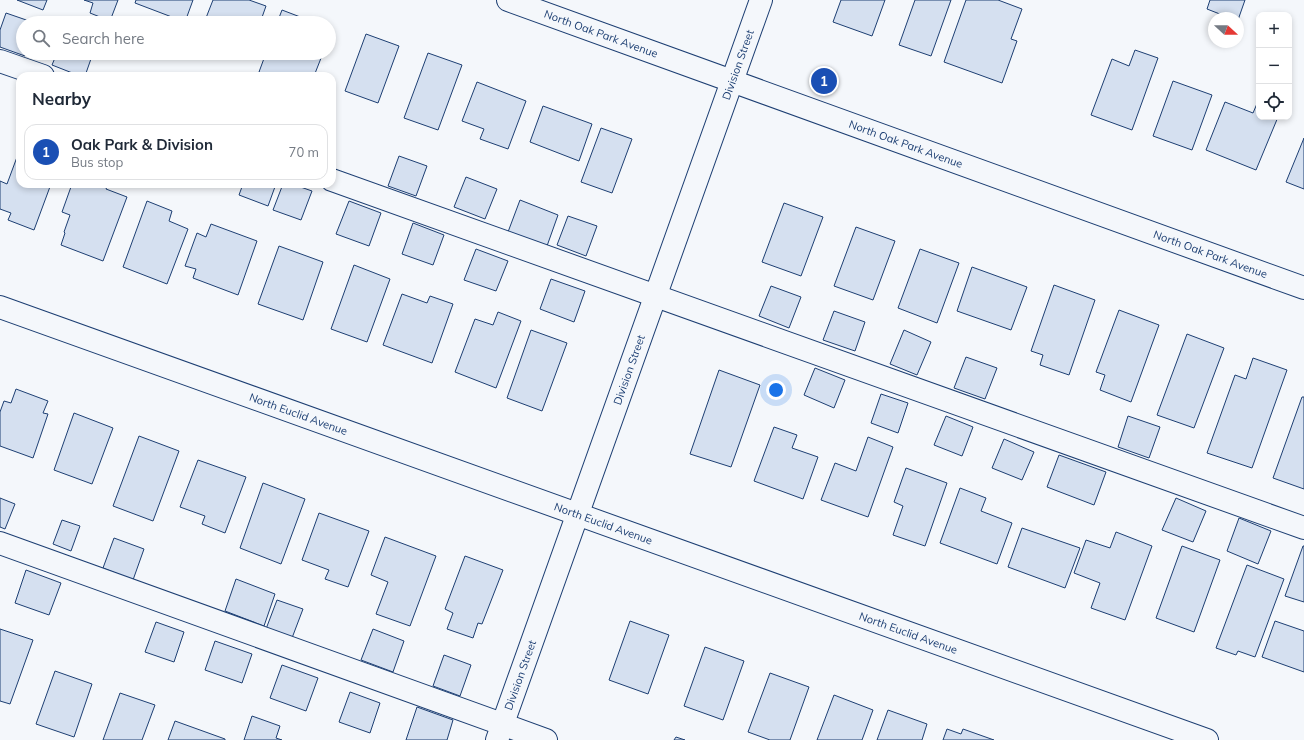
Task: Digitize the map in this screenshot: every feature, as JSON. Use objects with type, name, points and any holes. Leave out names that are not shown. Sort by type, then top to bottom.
[{"type":"street","name":"North Oak Park Avenue","points":[[508,0],[1304,288]]},
{"type":"street","name":"Division Street","points":[[499,732],[762,0]]},
{"type":"street","points":[[0,61],[32,72]]},
{"type":"street","points":[[336,181],[1304,528]]},
{"type":"street","name":"North Euclid Avenue","points":[[0,307],[1207,740]]},
{"type":"street","points":[[0,543],[499,732],[546,740]]},
{"type":"building","points":[[17,0],[47,0],[43,10]]},
{"type":"building","points":[[84,0],[118,0],[112,16],[98,16],[90,13],[93,3]]},
{"type":"building","points":[[136,0],[193,0],[187,16],[169,16],[135,3]]},
{"type":"building","points":[[213,0],[249,0],[266,6],[262,16],[207,16]]},
{"type":"building","points":[[841,0],[885,0],[872,36],[833,22]]},
{"type":"building","points":[[915,0],[951,0],[931,56],[899,45]]},
{"type":"building","points":[[966,0],[998,0],[1022,9],[1011,39],[1017,41],[1002,83],[944,62]]},
{"type":"building","points":[[1210,0],[1245,0],[1241,12],[1215,12],[1207,9]]},
{"type":"building","points":[[282,10],[298,16],[280,16]]},
{"type":"building","points":[[6,13],[16,16],[16,53],[0,47],[0,30]]},
{"type":"building","points":[[366,34],[399,46],[378,103],[345,91]]},
{"type":"building","points":[[1135,50],[1158,58],[1132,130],[1091,115],[1112,59],[1129,66]]},
{"type":"building","points":[[428,53],[462,65],[438,130],[404,118]]},
{"type":"building","points":[[54,60],[91,60],[86,72],[70,72],[52,65]]},
{"type":"building","points":[[263,60],[320,60],[316,72],[259,72]]},
{"type":"building","points":[[1173,81],[1212,95],[1192,150],[1153,136]]},
{"type":"building","points":[[477,82],[526,101],[508,149],[480,139],[484,129],[462,121]]},
{"type":"building","points":[[1225,102],[1253,113],[1256,106],[1256,120],[1277,120],[1256,170],[1206,150]]},
{"type":"building","points":[[543,106],[592,124],[579,161],[530,142]]},
{"type":"building","points":[[601,128],[632,139],[612,193],[581,182]]},
{"type":"building","points":[[1304,138],[1304,189],[1286,182]]},
{"type":"building","points":[[399,156],[427,166],[416,196],[388,186]]},
{"type":"building","points":[[16,160],[16,188],[50,188],[34,230],[8,220],[11,213],[0,209],[0,181],[7,184]]},
{"type":"building","points":[[466,177],[497,189],[485,219],[454,207]]},
{"type":"building","points":[[71,188],[106,188],[127,197],[103,261],[61,245],[70,215],[62,212]]},
{"type":"building","points":[[242,188],[275,188],[268,206],[239,195]]},
{"type":"building","points":[[281,188],[303,188],[312,191],[301,220],[273,210]]},
{"type":"building","points":[[520,200],[558,215],[547,246],[508,232]]},
{"type":"building","points":[[147,201],[172,211],[169,221],[188,229],[167,284],[123,267]]},
{"type":"building","points":[[349,201],[381,213],[369,246],[336,234]]},
{"type":"building","points":[[784,203],[823,217],[801,276],[762,262]]},
{"type":"building","points":[[568,216],[597,226],[586,256],[557,245]]},
{"type":"building","points":[[413,223],[444,235],[433,265],[402,254]]},
{"type":"building","points":[[211,224],[257,241],[238,295],[193,278],[196,269],[185,266],[197,233],[206,237]]},
{"type":"building","points":[[856,227],[895,241],[873,300],[834,286]]},
{"type":"building","points":[[279,246],[323,262],[303,320],[258,304]]},
{"type":"building","points":[[476,249],[508,261],[496,291],[464,280]]},
{"type":"building","points":[[920,249],[959,263],[937,323],[898,308]]},
{"type":"building","points":[[354,265],[390,279],[367,342],[331,329]]},
{"type":"building","points":[[972,267],[1027,287],[1011,330],[957,311]]},
{"type":"building","points":[[551,279],[585,291],[574,322],[540,309]]},
{"type":"building","points":[[1054,285],[1095,300],[1069,375],[1040,365],[1043,355],[1031,351]]},
{"type":"building","points":[[771,286],[801,297],[789,328],[759,316]]},
{"type":"building","points":[[402,294],[427,303],[430,296],[453,304],[432,363],[383,345]]},
{"type":"building","points":[[1119,310],[1159,325],[1131,402],[1100,390],[1105,375],[1096,372]]},
{"type":"building","points":[[834,311],[865,322],[855,351],[823,340]]},
{"type":"building","points":[[498,312],[521,321],[496,388],[455,372],[475,319],[493,325]]},
{"type":"building","points":[[531,330],[567,343],[542,411],[507,398]]},
{"type":"building","points":[[904,330],[931,342],[917,375],[890,364]]},
{"type":"building","points":[[1187,334],[1224,348],[1194,428],[1157,415]]},
{"type":"building","points":[[966,357],[997,368],[985,399],[954,388]]},
{"type":"building","points":[[1253,358],[1287,370],[1252,468],[1207,453],[1235,375],[1246,379]]},
{"type":"building","points":[[815,368],[845,380],[834,408],[804,395]]},
{"type":"building","points":[[719,370],[760,385],[731,467],[690,454]]},
{"type":"building","points":[[16,389],[48,401],[43,413],[48,414],[33,458],[0,446],[0,412],[4,401],[11,403]]},
{"type":"building","points":[[881,394],[908,403],[898,433],[871,423]]},
{"type":"building","points":[[1302,397],[1304,397],[1304,489],[1273,478]]},
{"type":"building","points":[[74,413],[113,428],[92,484],[54,470]]},
{"type":"building","points":[[946,416],[973,427],[962,456],[934,445]]},
{"type":"building","points":[[1128,416],[1160,427],[1149,458],[1118,447]]},
{"type":"building","points":[[774,427],[797,435],[792,448],[818,457],[803,499],[754,481]]},
{"type":"building","points":[[139,436],[179,451],[153,521],[113,506]]},
{"type":"building","points":[[868,437],[893,447],[868,517],[821,500],[835,463],[856,471]]},
{"type":"building","points":[[1004,439],[1034,452],[1022,480],[992,468]]},
{"type":"building","points":[[1059,455],[1106,472],[1094,505],[1047,487]]},
{"type":"building","points":[[198,460],[246,477],[225,533],[202,524],[205,516],[180,507]]},
{"type":"building","points":[[906,468],[947,483],[925,546],[893,535],[903,506],[894,502]]},
{"type":"building","points":[[263,483],[305,499],[281,564],[240,548]]},
{"type":"building","points":[[960,488],[986,498],[981,511],[1012,523],[997,564],[940,543]]},
{"type":"building","points":[[0,498],[15,504],[5,529],[0,527]]},
{"type":"building","points":[[1176,498],[1206,511],[1193,542],[1162,530]]},
{"type":"building","points":[[319,513],[369,531],[348,587],[325,579],[329,570],[302,560]]},
{"type":"building","points":[[1239,518],[1271,531],[1258,564],[1227,551]]},
{"type":"building","points":[[62,520],[80,526],[71,551],[53,544]]},
{"type":"building","points":[[1022,528],[1080,548],[1065,588],[1008,567]]},
{"type":"building","points":[[1116,532],[1152,546],[1125,620],[1091,608],[1100,583],[1074,573],[1086,540],[1110,548]]},
{"type":"building","points":[[385,537],[436,556],[410,626],[376,614],[388,582],[371,575]]},
{"type":"building","points":[[114,538],[144,549],[133,580],[103,568]]},
{"type":"building","points":[[1182,546],[1220,560],[1194,632],[1156,618]]},
{"type":"building","points":[[1304,546],[1304,602],[1285,596]]},
{"type":"building","points":[[465,556],[503,570],[482,624],[478,623],[473,638],[447,629],[453,613],[445,609]]},
{"type":"building","points":[[1247,565],[1284,579],[1255,657],[1238,651],[1236,655],[1216,648]]},
{"type":"building","points":[[26,570],[61,583],[49,615],[15,603]]},
{"type":"building","points":[[236,579],[275,594],[264,626],[225,611]]},
{"type":"building","points":[[277,600],[303,609],[292,638],[266,629]]},
{"type":"building","points":[[630,621],[669,635],[648,694],[609,680]]},
{"type":"building","points":[[1275,621],[1304,631],[1304,672],[1262,657]]},
{"type":"building","points":[[156,622],[184,632],[174,662],[145,652]]},
{"type":"building","points":[[0,629],[33,640],[10,704],[0,701]]},
{"type":"building","points":[[373,629],[404,641],[393,672],[361,660]]},
{"type":"building","points":[[215,641],[252,654],[242,683],[205,670]]},
{"type":"building","points":[[705,647],[744,661],[723,720],[684,706]]},
{"type":"building","points":[[444,655],[471,665],[460,696],[433,686]]},
{"type":"building","points":[[282,665],[318,678],[306,711],[270,698]]},
{"type":"building","points":[[55,671],[92,684],[74,737],[36,724]]},
{"type":"building","points":[[770,673],[809,687],[790,740],[770,740],[748,732]]},
{"type":"building","points":[[350,692],[380,703],[370,733],[339,722]]},
{"type":"building","points":[[120,693],[155,705],[142,740],[103,740]]},
{"type":"building","points":[[834,695],[873,710],[862,740],[817,740]]},
{"type":"building","points":[[417,707],[453,720],[447,740],[406,740]]},
{"type":"building","points":[[888,710],[927,724],[922,740],[877,740]]},
{"type":"building","points":[[252,716],[280,726],[276,738],[282,740],[244,740]]},
{"type":"building","points":[[175,721],[225,739],[225,740],[168,740]]},
{"type":"building","points":[[947,729],[961,734],[963,729],[994,740],[943,740]]},
{"type":"building","points":[[676,737],[685,740],[674,740]]},
{"type":"place","name":"Oak Park & Division","points":[[824,81]]}]
